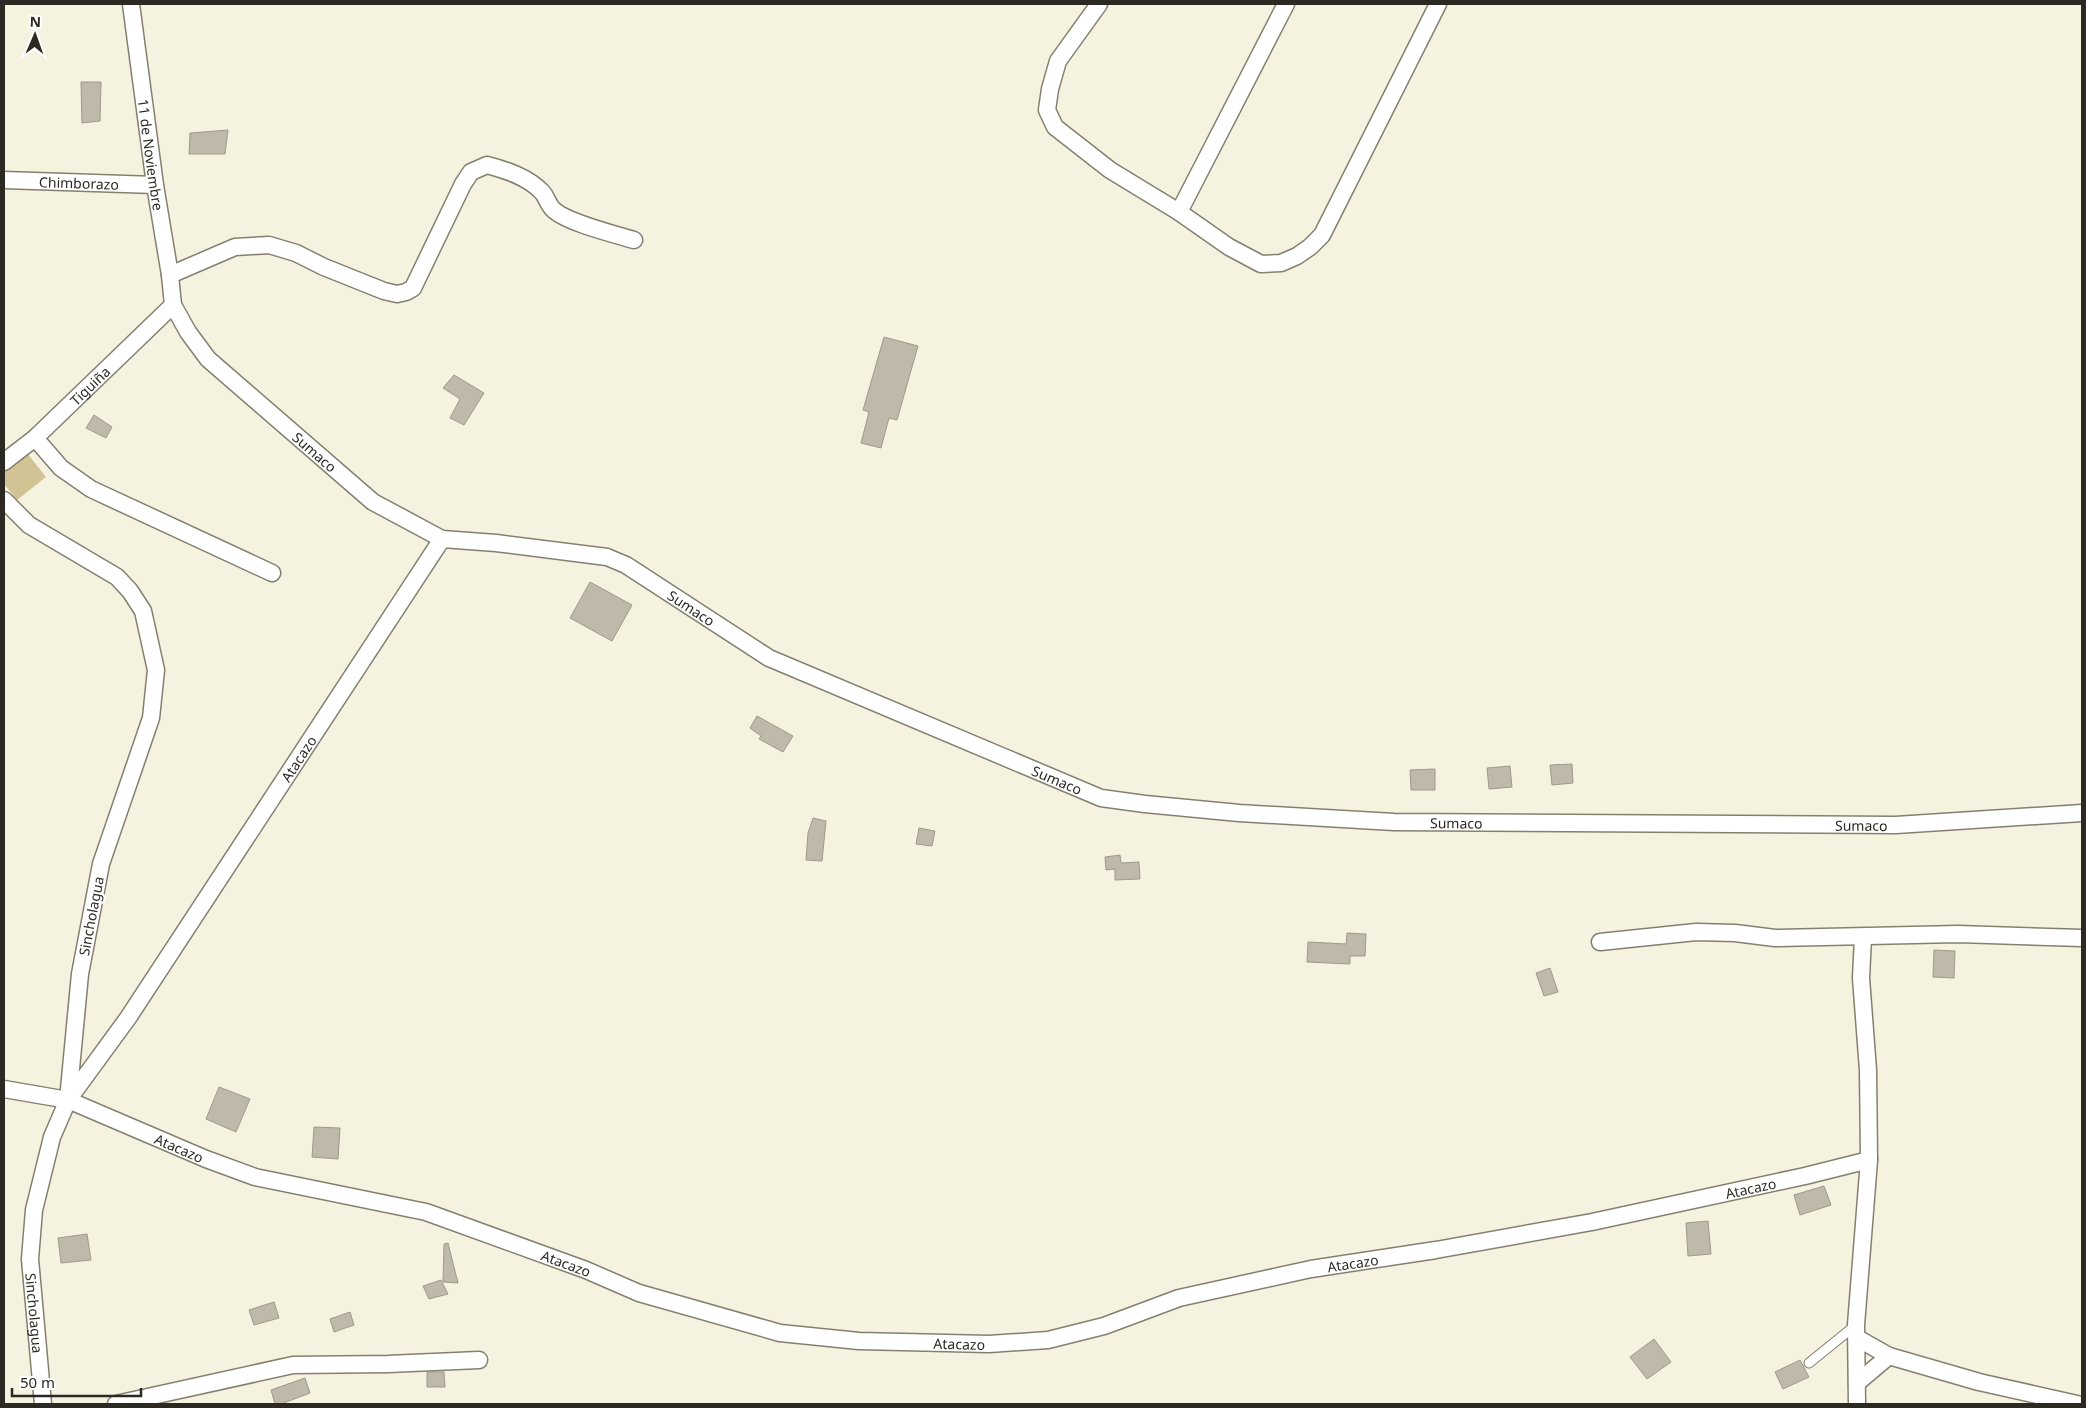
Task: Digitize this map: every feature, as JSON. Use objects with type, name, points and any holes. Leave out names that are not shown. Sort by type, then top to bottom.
[{"type":"street","name":"11 de Noviembre","points":[[131,4],[155,185],[170,274],[172,305]]},
{"type":"street","points":[[1099,4],[1058,61],[1050,89],[1047,110],[1055,127],[1110,170],[1179,212],[1229,247],[1261,264],[1281,263],[1310,247],[1322,235],[1438,4]]},
{"type":"street","points":[[1179,212],[1286,4]]},
{"type":"street","points":[[170,274],[235,247],[269,245],[296,253],[384,290],[397,294],[406,292],[412,288],[463,184],[471,172],[487,165],[517,175],[528,181],[543,193],[555,211],[579,222],[634,240]]},
{"type":"street","name":"Chimborazo","points":[[4,180],[155,185]]},
{"type":"street","name":"Tiguiña","points":[[4,462],[35,438],[172,305]]},
{"type":"street","name":"Sumaco","points":[[172,305],[188,332],[208,359],[312,450],[373,502],[442,539],[496,542],[607,557],[626,565],[769,658],[1101,798],[1230,812],[1394,822],[1896,825],[2082,813]]},
{"type":"street","points":[[35,438],[61,468],[92,489],[272,573]]},
{"type":"street","name":"Sincholagua","points":[[4,500],[29,525],[117,577],[130,590],[143,611],[156,670],[151,718],[101,864],[80,974],[68,1100],[52,1137],[33,1220],[30,1259],[43,1404]]},
{"type":"street","name":"Atacazo","points":[[68,1100],[128,1018],[442,539]]},
{"type":"street","points":[[1600,942],[1696,932],[1735,933],[1775,938],[1958,934],[2082,938]]},
{"type":"street","points":[[1856,1404],[1856,1331],[1868,1160],[1868,1070],[1861,978],[1863,937]]},
{"type":"street","name":"Atacazo","points":[[4,1090],[68,1100],[206,1159],[255,1177],[426,1212],[586,1270],[639,1293],[780,1333],[858,1341],[989,1344],[1048,1340],[1104,1326],[1179,1298],[1311,1268],[1436,1250],[1592,1222],[1805,1176],[1868,1160]]},
{"type":"street","points":[[1856,1331],[1888,1356],[1979,1382],[2077,1404]]},
{"type":"street","points":[[1857,1383],[1888,1356]]},
{"type":"street","points":[[116,1404],[292,1365],[388,1364],[479,1360]]},
{"type":"lane","points":[[1809,1363],[1856,1331]]},
{"type":"shaded area","points":[[27,453],[46,477],[17,500],[4,484],[4,471]]},
{"type":"building","points":[[81,82],[101,82],[100,121],[82,123]]},
{"type":"building","points":[[228,130],[225,154],[189,154],[190,133]]},
{"type":"building","points":[[884,337],[918,346],[897,420],[889,418],[881,448],[861,443],[869,412],[863,410]]},
{"type":"building","points":[[454,375],[484,393],[464,425],[450,418],[460,399],[443,388]]},
{"type":"building","points":[[94,415],[112,427],[106,438],[86,428]]},
{"type":"building","points":[[590,582],[632,605],[612,641],[570,618]]},
{"type":"building","points":[[757,716],[793,736],[783,752],[759,739],[761,736],[750,728]]},
{"type":"building","points":[[1572,764],[1573,783],[1552,785],[1550,765]]},
{"type":"building","points":[[1510,766],[1512,787],[1489,789],[1487,768]]},
{"type":"building","points":[[1435,769],[1435,790],[1411,790],[1410,770]]},
{"type":"building","points":[[813,818],[826,821],[822,861],[806,860],[808,833]]},
{"type":"building","points":[[919,828],[935,831],[932,846],[916,844]]},
{"type":"building","points":[[1120,855],[1121,863],[1139,862],[1140,879],[1115,880],[1115,869],[1106,870],[1105,857]]},
{"type":"building","points":[[1347,933],[1366,934],[1365,956],[1350,956],[1350,964],[1307,962],[1308,942],[1346,944]]},
{"type":"building","points":[[1934,950],[1955,951],[1954,978],[1933,977]]},
{"type":"building","points":[[1550,968],[1558,992],[1544,996],[1536,973]]},
{"type":"building","points":[[219,1087],[250,1099],[236,1132],[206,1119]]},
{"type":"building","points":[[314,1127],[340,1128],[338,1159],[312,1157]]},
{"type":"building","points":[[1824,1186],[1831,1205],[1800,1215],[1794,1195]]},
{"type":"building","points":[[1708,1221],[1711,1254],[1688,1256],[1686,1223]]},
{"type":"building","points":[[87,1234],[91,1260],[61,1263],[58,1238]]},
{"type":"building","points":[[448,1243],[458,1283],[443,1282],[444,1244]]},
{"type":"building","points":[[441,1280],[448,1294],[429,1299],[423,1286]]},
{"type":"building","points":[[274,1302],[279,1318],[254,1325],[249,1310]]},
{"type":"building","points":[[350,1312],[354,1325],[334,1332],[330,1319]]},
{"type":"building","points":[[1654,1339],[1671,1362],[1647,1379],[1630,1357]]},
{"type":"building","points":[[1800,1360],[1809,1377],[1783,1389],[1775,1372]]},
{"type":"building","points":[[427,1372],[444,1372],[445,1387],[427,1387]]},
{"type":"building","points":[[305,1378],[310,1393],[281,1404],[275,1404],[271,1390]]}]
